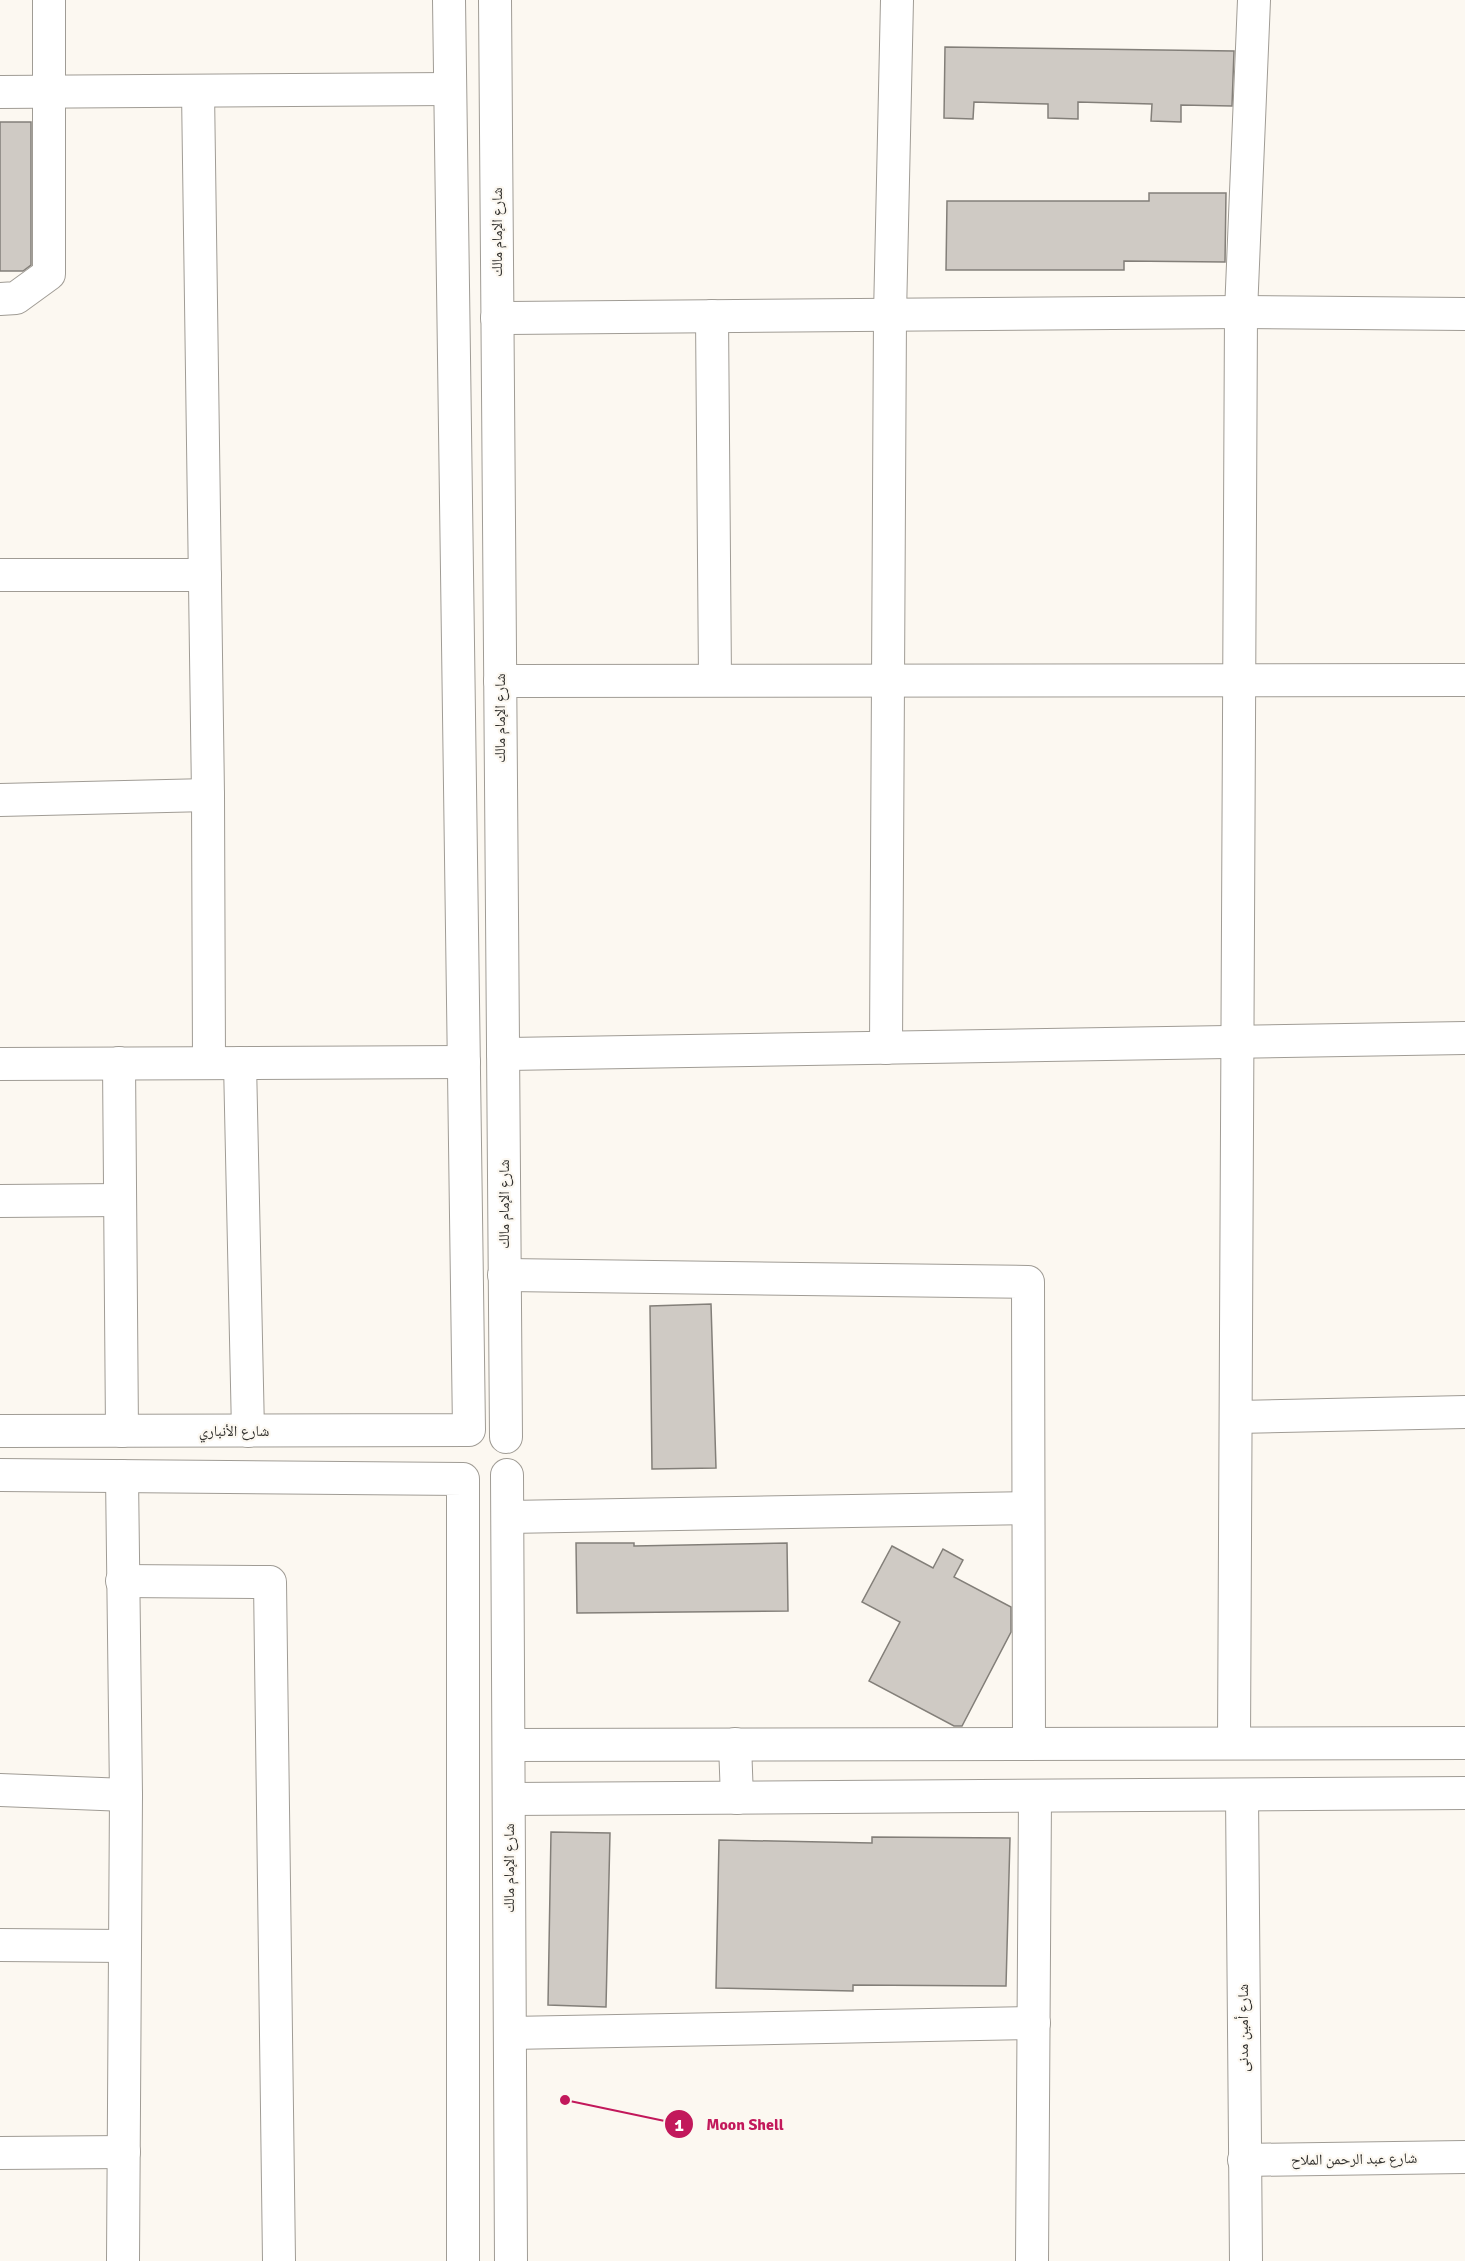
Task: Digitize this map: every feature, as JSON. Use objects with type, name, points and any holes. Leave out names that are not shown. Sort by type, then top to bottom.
[{"type":"street","points":[[0,298],[16,298],[49,274],[48,0]]},
{"type":"street","points":[[449,0],[469,1431]]},
{"type":"street","name":"شارع الإمام مالك","points":[[495,0],[506,1437]]},
{"type":"street","points":[[886,1048],[890,315],[897,0]]},
{"type":"street","points":[[1234,1743],[1241,312],[1254,0]]},
{"type":"street","points":[[0,92],[450,89]]},
{"type":"street","points":[[198,91],[208,795],[208,1063]]},
{"type":"street","points":[[497,318],[1241,312],[1465,314]]},
{"type":"street","points":[[712,316],[715,680]]},
{"type":"street","points":[[456,498],[499,498]]},
{"type":"street","points":[[0,575],[205,575]]},
{"type":"street","points":[[500,681],[1465,680]]},
{"type":"street","points":[[0,800],[208,795]]},
{"type":"street","points":[[503,1054],[1465,1038]]},
{"type":"street","points":[[0,1064],[464,1062]]},
{"type":"street","points":[[119,1063],[122,1431]]},
{"type":"street","points":[[240,1063],[249,1431]]},
{"type":"street","points":[[0,1201],[120,1200]]},
{"type":"street","points":[[504,1275],[1028,1282],[1029,1743]]},
{"type":"street","points":[[1237,1417],[1465,1412]]},
{"type":"street","points":[[487,1427],[506,1437],[513,1456],[512,1466],[507,1475],[490,1486],[480,1487],[463,1479],[457,1472],[453,1454],[456,1444],[469,1431],[487,1427]]},
{"type":"street","name":"شارع الأنباري","points":[[0,1431],[469,1431]]},
{"type":"street","points":[[0,1475],[463,1479]]},
{"type":"street","name":"شارع الإمام مالك","points":[[507,1475],[511,2261]]},
{"type":"street","points":[[122,1476],[126,1795],[123,2261]]},
{"type":"street","points":[[463,1479],[464,2261]]},
{"type":"street","points":[[508,1517],[1028,1508]]},
{"type":"street","points":[[123,1581],[270,1582],[279,2261]]},
{"type":"street","points":[[509,1745],[1457,1743],[1458,1794],[509,1799]]},
{"type":"street","points":[[735,1744],[737,1798]]},
{"type":"street","points":[[0,1790],[126,1795]]},
{"type":"street","name":"شارع أمين مدنى","points":[[1242,1795],[1246,2261]]},
{"type":"street","points":[[1032,2261],[1035,1796]]},
{"type":"street","points":[[0,1945],[125,1946]]},
{"type":"street","points":[[510,2033],[1034,2023]]},
{"type":"street","points":[[0,2153],[124,2152]]},
{"type":"street","name":"شارع عبد الرحمن الملاح","points":[[1244,2160],[1465,2157]]},
{"type":"building","points":[[945,47],[1234,51],[1232,106],[1181,105],[1181,122],[1151,121],[1152,104],[1078,102],[1078,119],[1048,118],[1048,104],[974,102],[973,119],[944,118]]},
{"type":"building","points":[[0,122],[31,122],[31,265],[23,271],[0,271]]},
{"type":"building","points":[[1149,193],[1226,193],[1225,262],[1124,261],[1124,270],[946,270],[947,201],[1149,201]]},
{"type":"building","points":[[711,1304],[716,1468],[652,1469],[650,1306]]},
{"type":"building","points":[[576,1543],[634,1543],[634,1546],[787,1543],[788,1611],[577,1613]]},
{"type":"building","points":[[892,1546],[933,1568],[943,1549],[963,1560],[954,1577],[1011,1607],[1011,1632],[962,1726],[954,1726],[869,1681],[900,1622],[862,1602]]},
{"type":"building","points":[[551,1832],[610,1833],[606,2007],[548,2005]]},
{"type":"building","points":[[872,1837],[1010,1838],[1006,1986],[853,1985],[853,1991],[716,1988],[719,1840],[872,1843]]},
{"type":"place","name":"Moon Shell","points":[[565,2100]]}]
